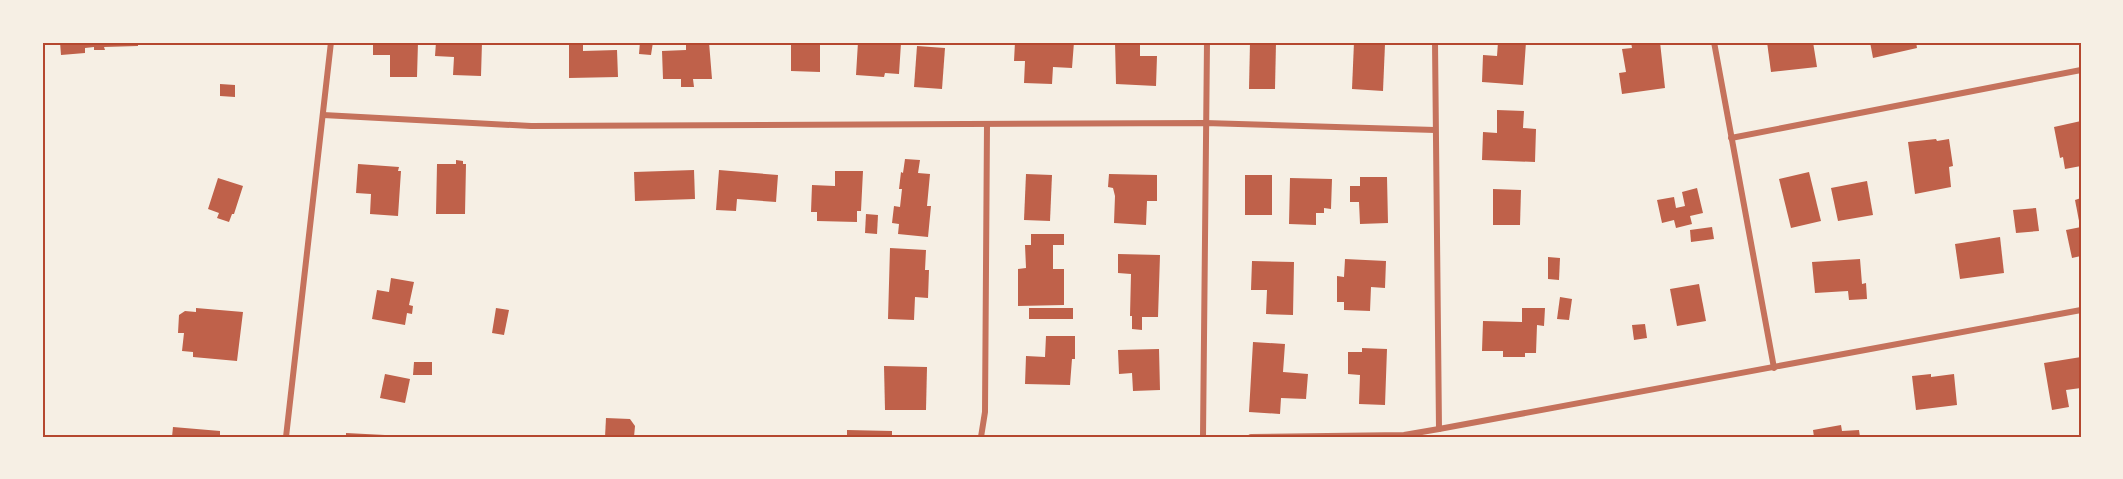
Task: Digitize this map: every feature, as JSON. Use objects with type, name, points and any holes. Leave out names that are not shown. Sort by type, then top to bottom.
[{"type":"street","points":[[286,437],[331,42]]},
{"type":"street","points":[[1203,437],[1207,42]]},
{"type":"street","points":[[1435,42],[1439,429]]},
{"type":"street","points":[[1714,42],[1774,368]]},
{"type":"street","points":[[1731,138],[2081,70]]},
{"type":"street","points":[[323,115],[531,126],[1205,123],[1435,130]]},
{"type":"street","points":[[981,437],[985,412],[987,124]]},
{"type":"street","points":[[1251,437],[1404,435],[2081,310]]},
{"type":"building","points":[[60,42],[138,42],[138,46],[104,47],[105,50],[94,50],[94,47],[85,48],[85,53],[61,55]]},
{"type":"building","points":[[373,42],[418,42],[417,77],[390,77],[390,55],[373,55]]},
{"type":"building","points":[[436,42],[482,42],[481,76],[453,75],[454,57],[435,56]]},
{"type":"building","points":[[569,42],[583,42],[583,51],[617,50],[618,77],[569,78]]},
{"type":"building","points":[[640,42],[653,42],[651,55],[639,54]]},
{"type":"building","points":[[709,42],[712,79],[693,79],[694,87],[681,87],[681,79],[663,79],[662,51],[686,50],[686,44]]},
{"type":"building","points":[[791,42],[820,42],[820,72],[791,71]]},
{"type":"building","points":[[858,42],[901,43],[899,74],[885,73],[884,77],[856,75]]},
{"type":"building","points":[[1015,42],[1074,42],[1072,68],[1053,67],[1052,84],[1024,83],[1025,61],[1014,61]]},
{"type":"building","points":[[1115,42],[1140,42],[1140,56],[1157,56],[1156,86],[1116,84]]},
{"type":"building","points":[[1250,42],[1276,42],[1275,89],[1249,89]]},
{"type":"building","points":[[1354,42],[1385,44],[1383,91],[1352,89]]},
{"type":"building","points":[[1498,42],[1526,42],[1523,85],[1482,82],[1483,55],[1497,56]]},
{"type":"building","points":[[1631,42],[1660,42],[1665,88],[1622,94],[1619,73],[1626,72],[1622,49],[1632,48]]},
{"type":"building","points":[[1767,42],[1813,42],[1817,67],[1771,72]]},
{"type":"building","points":[[1870,42],[1916,42],[1917,48],[1873,58]]},
{"type":"building","points":[[917,46],[945,48],[942,89],[914,87]]},
{"type":"building","points":[[220,84],[235,85],[235,97],[220,96]]},
{"type":"building","points":[[1497,110],[1524,111],[1523,128],[1536,129],[1535,162],[1482,160],[1483,132],[1497,133]]},
{"type":"building","points":[[2081,121],[2081,166],[2065,169],[2063,157],[2060,158],[2054,127]]},
{"type":"building","points":[[1936,139],[1937,141],[1949,139],[1953,166],[1949,167],[1951,187],[1915,194],[1908,142]]},
{"type":"building","points":[[905,159],[920,160],[918,173],[930,174],[927,206],[931,206],[928,237],[898,234],[899,224],[892,223],[894,206],[900,207],[902,189],[899,189]]},
{"type":"building","points":[[456,160],[466,164],[465,214],[436,214],[437,164],[456,164]]},
{"type":"building","points":[[358,164],[399,167],[398,171],[401,171],[398,216],[370,214],[371,194],[356,193]]},
{"type":"building","points":[[694,170],[695,199],[635,201],[634,172]]},
{"type":"building","points":[[719,170],[778,175],[776,202],[737,199],[736,211],[716,210]]},
{"type":"building","points":[[835,171],[863,171],[861,211],[857,211],[857,222],[817,221],[817,212],[811,212],[812,185],[835,186]]},
{"type":"building","points":[[1809,172],[1821,221],[1791,228],[1779,179]]},
{"type":"building","points":[[1026,174],[1052,175],[1050,221],[1024,220]]},
{"type":"building","points":[[1109,174],[1157,175],[1157,201],[1147,201],[1146,225],[1114,223],[1115,196],[1113,188],[1108,187]]},
{"type":"building","points":[[1245,175],[1272,175],[1272,215],[1245,215]]},
{"type":"building","points":[[1360,177],[1387,177],[1388,223],[1360,224],[1359,202],[1350,202],[1350,186],[1360,186]]},
{"type":"building","points":[[218,178],[243,186],[229,222],[217,218],[219,213],[208,209]]},
{"type":"building","points":[[1290,178],[1332,179],[1331,209],[1324,208],[1324,213],[1316,213],[1316,225],[1289,224]]},
{"type":"building","points":[[1867,181],[1873,215],[1838,221],[1831,188]]},
{"type":"building","points":[[1697,188],[1703,213],[1690,216],[1692,224],[1676,228],[1674,220],[1662,223],[1657,200],[1674,197],[1676,208],[1685,206],[1682,192]]},
{"type":"building","points":[[1493,189],[1521,190],[1520,225],[1493,225]]},
{"type":"building","points":[[2081,198],[2081,226],[2080,226],[2075,200]]},
{"type":"building","points":[[2036,208],[2039,231],[2016,233],[2013,210]]},
{"type":"building","points":[[866,214],[878,215],[877,234],[865,233]]},
{"type":"building","points":[[1712,227],[1714,239],[1691,242],[1690,230]]},
{"type":"building","points":[[2081,227],[2081,256],[2072,258],[2066,230]]},
{"type":"building","points":[[1031,234],[1064,234],[1064,245],[1053,245],[1053,269],[1064,269],[1064,305],[1018,306],[1018,269],[1026,268],[1025,245],[1031,245]]},
{"type":"building","points":[[2000,237],[2004,273],[1960,279],[1955,244]]},
{"type":"building","points":[[890,248],[926,250],[925,270],[929,270],[928,298],[915,297],[914,320],[888,319]]},
{"type":"building","points":[[1118,254],[1160,255],[1158,317],[1142,317],[1142,330],[1132,329],[1131,274],[1118,273]]},
{"type":"building","points":[[1548,257],[1560,258],[1559,280],[1548,279]]},
{"type":"building","points":[[1345,259],[1386,261],[1385,288],[1371,287],[1370,311],[1344,310],[1344,302],[1337,302],[1337,276],[1344,277]]},
{"type":"building","points":[[1860,259],[1862,284],[1866,283],[1867,299],[1849,300],[1848,291],[1815,293],[1812,262]]},
{"type":"building","points":[[1252,261],[1294,262],[1293,315],[1266,314],[1267,290],[1251,290]]},
{"type":"building","points":[[391,278],[414,282],[409,305],[413,306],[412,314],[407,313],[405,325],[372,319],[377,290],[389,292]]},
{"type":"building","points":[[1699,284],[1706,321],[1677,326],[1670,289]]},
{"type":"building","points":[[1560,297],[1572,299],[1569,320],[1557,319]]},
{"type":"building","points":[[196,308],[243,312],[237,361],[193,357],[193,352],[182,351],[184,333],[178,333],[179,315],[185,311],[196,312]]},
{"type":"building","points":[[496,308],[509,310],[504,335],[492,333]]},
{"type":"building","points":[[1029,308],[1073,308],[1073,319],[1029,319]]},
{"type":"building","points":[[1522,308],[1545,308],[1544,326],[1537,325],[1536,353],[1525,353],[1525,357],[1503,357],[1503,351],[1482,351],[1483,321],[1522,322]]},
{"type":"building","points":[[1645,324],[1647,338],[1634,340],[1632,325]]},
{"type":"building","points":[[1046,336],[1075,336],[1075,359],[1072,359],[1070,385],[1025,384],[1026,356],[1045,357]]},
{"type":"building","points":[[1253,342],[1285,344],[1283,372],[1308,374],[1306,399],[1281,398],[1280,414],[1249,412]]},
{"type":"building","points":[[1362,348],[1387,349],[1385,405],[1359,404],[1360,375],[1348,374],[1348,352],[1362,352]]},
{"type":"building","points":[[1159,349],[1160,390],[1133,391],[1132,373],[1119,374],[1118,350]]},
{"type":"building","points":[[2081,357],[2081,388],[2066,390],[2069,407],[2052,410],[2044,363]]},
{"type":"building","points":[[414,362],[432,362],[432,375],[413,375]]},
{"type":"building","points":[[884,366],[927,367],[926,410],[885,410]]},
{"type":"building","points":[[385,374],[410,379],[405,403],[380,398]]},
{"type":"building","points":[[1931,374],[1931,377],[1954,374],[1957,405],[1916,410],[1912,376]]},
{"type":"building","points":[[606,418],[630,419],[635,426],[634,437],[605,437]]},
{"type":"building","points":[[1841,425],[1842,431],[1859,430],[1860,437],[1814,437],[1813,430]]},
{"type":"building","points":[[173,427],[220,431],[220,437],[172,437]]},
{"type":"building","points":[[847,430],[892,431],[892,437],[847,437]]},
{"type":"building","points":[[346,433],[385,435],[385,437],[346,437]]}]
